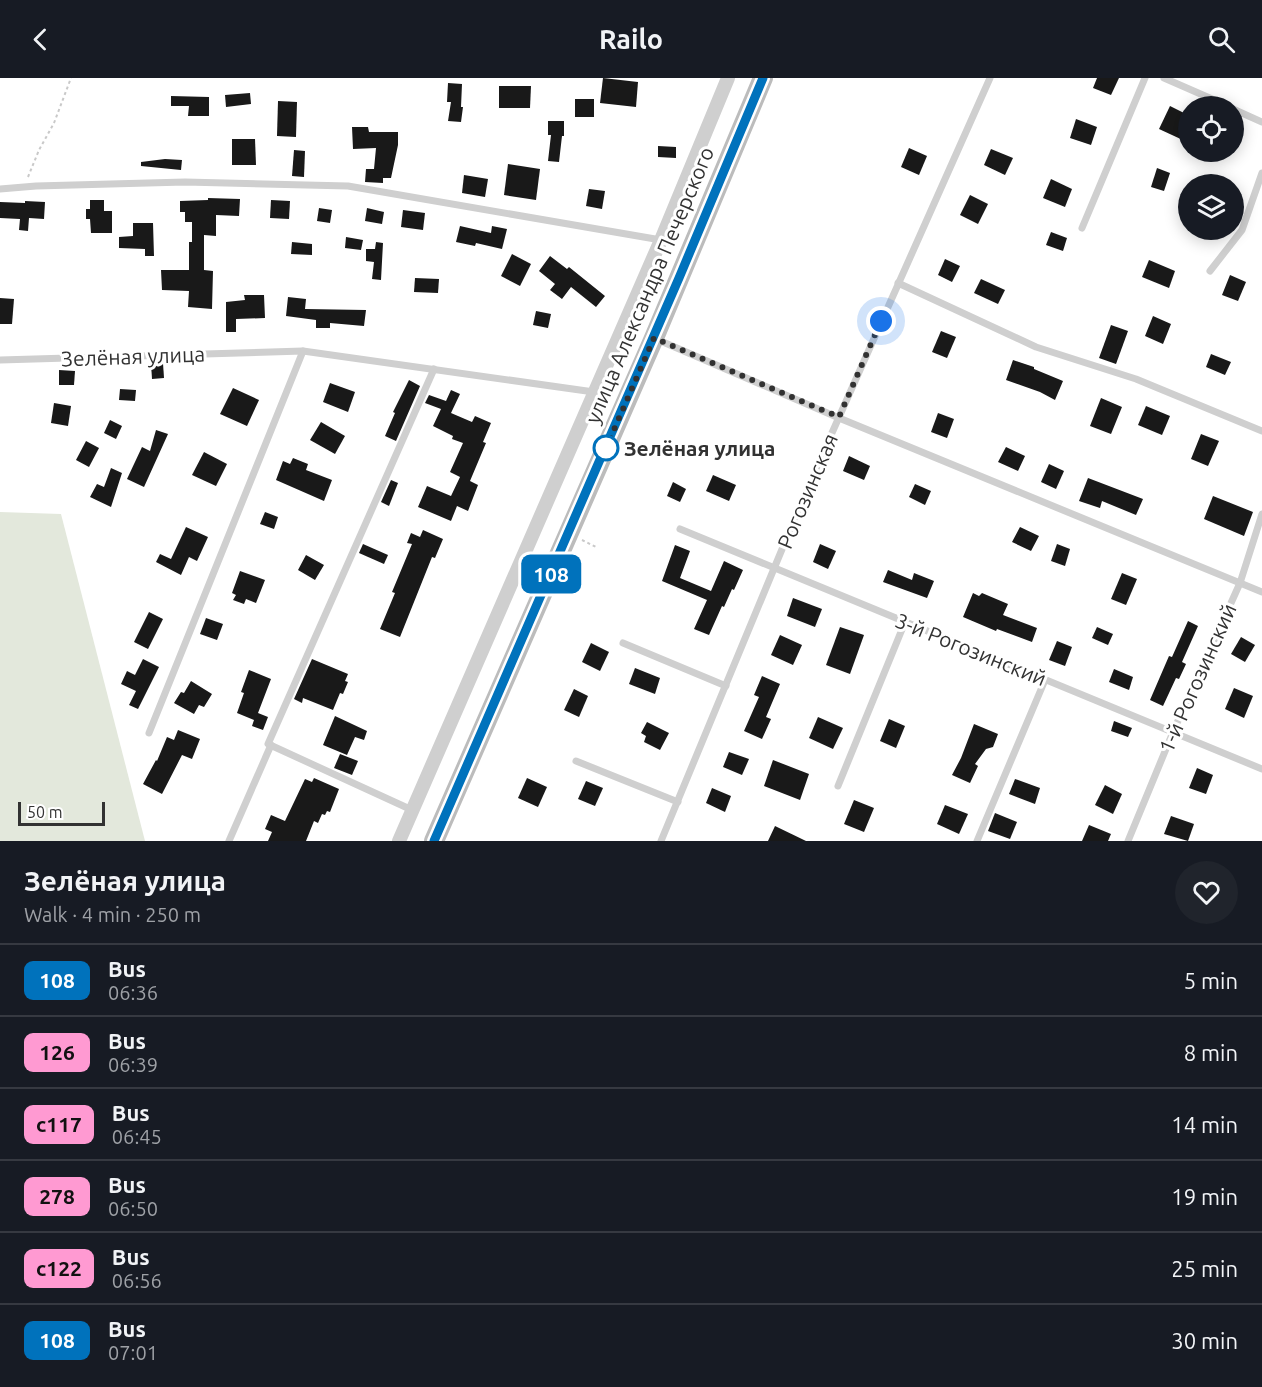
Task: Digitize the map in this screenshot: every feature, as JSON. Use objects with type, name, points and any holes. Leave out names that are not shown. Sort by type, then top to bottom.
[{"type":"main road","name":"улица Александра Печерского","points":[[434,841],[654,338],[763,78]]},
{"type":"street","points":[[399,841],[661,240],[728,78]]},
{"type":"lane","name":"Рогозинская","points":[[661,841],[839,417],[990,78]]},
{"type":"lane","points":[[1082,228],[1145,78]]},
{"type":"lane","points":[[1164,78],[1205,96]]},
{"type":"lane","points":[[1244,114],[1262,122]]},
{"type":"lane","points":[[1210,271],[1242,230],[1262,173]]},
{"type":"lane","points":[[0,189],[185,182],[348,186],[661,240]]},
{"type":"lane","points":[[898,283],[1036,347],[1136,379],[1262,431]]},
{"type":"lane","points":[[654,338],[1262,592]]},
{"type":"lane","points":[[149,733],[303,351]]},
{"type":"lane","name":"Зелёная улица","points":[[0,360],[303,351],[595,392]]},
{"type":"lane","points":[[412,810],[268,744],[435,369]]},
{"type":"lane","name":"1-й Рогозинский","points":[[1128,841],[1239,583],[1262,514]]},
{"type":"lane","name":"3-й Рогозинский","points":[[681,529],[1262,769]]},
{"type":"lane","points":[[838,786],[905,622]]},
{"type":"lane","points":[[623,643],[726,686]]},
{"type":"lane","points":[[977,841],[1045,680]]},
{"type":"lane","points":[[229,841],[271,745]]},
{"type":"lane","points":[[576,761],[678,802]]},
{"type":"path","points":[[23,187],[54,123],[71,78]]},
{"type":"path","points":[[582,540],[596,547]]},
{"type":"shaded area","points":[[0,512],[61,514],[145,841],[0,841]]},
{"type":"building","points":[[603,78],[638,82],[636,107],[600,103]]},
{"type":"building","points":[[1097,78],[1119,78],[1111,95],[1093,88]]},
{"type":"building","points":[[448,83],[462,84],[461,122],[448,121],[451,102],[447,102]]},
{"type":"building","points":[[499,86],[531,86],[530,108],[499,108]]},
{"type":"building","points":[[250,93],[251,104],[226,107],[225,95]]},
{"type":"building","points":[[171,96],[209,97],[209,116],[188,116],[189,106],[171,106]]},
{"type":"building","points":[[575,99],[594,99],[594,117],[575,117]]},
{"type":"building","points":[[278,101],[297,102],[296,137],[277,136]]},
{"type":"building","points":[[1170,106],[1178,110],[1178,138],[1159,129]]},
{"type":"building","points":[[1076,119],[1097,127],[1091,145],[1070,138]]},
{"type":"building","points":[[548,121],[564,121],[564,136],[562,136],[559,162],[548,161],[551,135],[548,135]]},
{"type":"building","points":[[352,127],[368,127],[369,132],[398,132],[398,145],[391,178],[383,178],[383,183],[365,182],[366,169],[374,169],[376,148],[353,149]]},
{"type":"building","points":[[232,139],[255,139],[256,165],[232,165]]},
{"type":"building","points":[[658,146],[676,147],[676,158],[658,157]]},
{"type":"building","points":[[909,148],[927,156],[919,175],[901,167]]},
{"type":"building","points":[[991,149],[1013,158],[1005,175],[984,165]]},
{"type":"building","points":[[294,150],[305,151],[304,177],[292,176]]},
{"type":"building","points":[[165,159],[182,160],[181,170],[141,166],[141,162]]},
{"type":"building","points":[[508,164],[540,169],[536,200],[504,195]]},
{"type":"building","points":[[1157,168],[1170,173],[1164,191],[1151,187]]},
{"type":"building","points":[[464,175],[488,179],[485,197],[462,193]]},
{"type":"building","points":[[1051,179],[1072,189],[1065,207],[1043,198]]},
{"type":"building","points":[[589,189],[605,191],[602,209],[586,206]]},
{"type":"building","points":[[970,195],[988,204],[978,224],[960,215]]},
{"type":"building","points":[[208,198],[240,199],[239,216],[216,215],[216,236],[204,235],[204,270],[213,271],[212,309],[188,307],[189,291],[162,290],[161,270],[189,270],[192,222],[185,222],[185,212],[180,212],[180,201],[208,200]]},
{"type":"building","points":[[90,200],[104,200],[104,211],[112,211],[112,233],[91,233],[90,219],[86,219],[86,209],[90,209]]},
{"type":"building","points":[[271,200],[290,201],[289,219],[270,218]]},
{"type":"building","points":[[25,201],[45,202],[44,219],[29,218],[28,231],[19,230],[20,219],[0,218],[0,202],[25,203]]},
{"type":"building","points":[[319,208],[332,210],[330,223],[317,221]]},
{"type":"building","points":[[367,208],[384,212],[382,224],[365,221]]},
{"type":"building","points":[[403,210],[425,213],[423,230],[401,227]]},
{"type":"building","points":[[133,223],[153,223],[154,256],[145,256],[145,249],[119,248],[119,237],[133,236]]},
{"type":"building","points":[[460,226],[491,233],[492,226],[507,229],[502,249],[476,243],[475,246],[456,242]]},
{"type":"building","points":[[1051,232],[1067,238],[1063,251],[1046,245]]},
{"type":"building","points":[[346,237],[363,240],[361,250],[345,248]]},
{"type":"building","points":[[292,242],[312,244],[312,255],[291,254]]},
{"type":"building","points":[[376,242],[383,243],[381,280],[372,279],[374,262],[366,261],[366,249],[375,249]]},
{"type":"building","points":[[512,254],[531,264],[520,286],[501,276]]},
{"type":"building","points":[[550,256],[567,269],[569,267],[605,296],[596,307],[571,287],[562,299],[550,290],[555,284],[539,271]]},
{"type":"building","points":[[945,259],[960,266],[952,282],[938,275]]},
{"type":"building","points":[[1149,260],[1175,271],[1169,288],[1142,277]]},
{"type":"building","points":[[1230,275],[1246,282],[1238,301],[1222,295]]},
{"type":"building","points":[[415,278],[439,279],[438,293],[414,292]]},
{"type":"building","points":[[981,279],[1005,290],[998,304],[974,293]]},
{"type":"building","points":[[244,295],[264,295],[265,318],[236,319],[236,332],[226,332],[226,302],[245,300]]},
{"type":"building","points":[[288,297],[306,299],[305,309],[366,310],[364,326],[330,323],[330,328],[316,328],[316,320],[286,316]]},
{"type":"building","points":[[0,298],[14,299],[12,324],[0,324]]},
{"type":"building","points":[[536,311],[551,314],[548,328],[533,325]]},
{"type":"building","points":[[1153,316],[1171,324],[1163,344],[1145,336]]},
{"type":"building","points":[[1111,325],[1128,331],[1116,364],[1099,358]]},
{"type":"building","points":[[941,331],[956,337],[947,358],[932,352]]},
{"type":"building","points":[[1211,354],[1231,362],[1225,375],[1206,367]]},
{"type":"building","points":[[1013,360],[1063,381],[1055,400],[1006,380]]},
{"type":"building","points":[[163,363],[164,378],[152,379],[151,364]]},
{"type":"building","points":[[59,370],[75,371],[74,385],[59,385]]},
{"type":"building","points":[[409,380],[420,386],[396,441],[385,436],[395,413],[393,412]]},
{"type":"building","points":[[330,383],[355,392],[348,412],[323,402]]},
{"type":"building","points":[[233,388],[259,400],[247,426],[220,414]]},
{"type":"building","points":[[120,389],[136,390],[135,401],[119,400]]},
{"type":"building","points":[[451,390],[460,394],[451,413],[472,422],[475,416],[491,423],[483,442],[486,443],[470,481],[478,485],[468,511],[457,506],[451,521],[418,507],[427,486],[451,496],[460,477],[450,472],[463,443],[452,439],[453,436],[433,426],[441,409],[425,403],[429,395],[446,401]]},
{"type":"building","points":[[1101,398],[1122,407],[1111,434],[1090,426]]},
{"type":"building","points":[[54,403],[71,406],[68,426],[51,423]]},
{"type":"building","points":[[1146,406],[1170,416],[1162,435],[1138,425]]},
{"type":"building","points":[[938,413],[954,419],[947,438],[931,432]]},
{"type":"building","points":[[110,420],[122,426],[116,439],[104,433]]},
{"type":"building","points":[[321,422],[345,436],[335,454],[310,440]]},
{"type":"building","points":[[156,430],[168,434],[144,487],[127,479],[142,447],[150,451]]},
{"type":"building","points":[[1201,434],[1219,441],[1208,466],[1191,459]]},
{"type":"building","points":[[86,441],[99,448],[89,467],[76,460]]},
{"type":"building","points":[[1006,447],[1025,456],[1018,471],[998,462]]},
{"type":"building","points":[[204,452],[227,464],[216,486],[192,475]]},
{"type":"building","points":[[849,456],[870,466],[864,480],[843,471]]},
{"type":"building","points":[[293,458],[308,464],[306,470],[332,480],[324,501],[276,480],[283,461],[290,464]]},
{"type":"building","points":[[1049,464],[1064,471],[1056,489],[1041,482]]},
{"type":"building","points":[[111,468],[122,473],[111,507],[90,497],[97,484],[104,487]]},
{"type":"building","points":[[713,475],[736,485],[729,501],[706,491]]},
{"type":"building","points":[[1088,478],[1143,499],[1136,515],[1102,501],[1100,508],[1079,501]]},
{"type":"building","points":[[391,480],[398,483],[389,506],[381,502]]},
{"type":"building","points":[[673,482],[686,489],[680,502],[667,496]]},
{"type":"building","points":[[915,484],[931,491],[925,505],[909,497]]},
{"type":"building","points":[[1213,496],[1253,512],[1244,536],[1204,519]]},
{"type":"building","points":[[265,512],[278,517],[274,529],[260,524]]},
{"type":"building","points":[[186,527],[208,537],[197,561],[189,557],[181,575],[156,562],[160,554],[171,559]]},
{"type":"building","points":[[1020,527],[1039,536],[1031,551],[1012,542]]},
{"type":"building","points":[[423,530],[443,539],[435,558],[432,557],[400,637],[380,629],[395,593],[392,592],[412,544],[407,543],[411,533],[420,537]]},
{"type":"building","points":[[363,544],[388,555],[384,564],[359,553]]},
{"type":"building","points":[[820,544],[836,551],[828,569],[813,562]]},
{"type":"building","points":[[1057,544],[1070,549],[1065,566],[1051,561]]},
{"type":"building","points":[[675,545],[690,551],[680,578],[711,591],[724,561],[743,570],[734,590],[732,589],[724,607],[722,606],[709,635],[694,629],[707,600],[662,581]]},
{"type":"building","points":[[306,555],[324,565],[315,580],[298,570]]},
{"type":"building","points":[[888,570],[912,580],[914,573],[934,581],[927,598],[883,582]]},
{"type":"building","points":[[240,571],[265,580],[256,603],[246,599],[244,604],[233,600],[236,595],[232,593]]},
{"type":"building","points":[[1122,573],[1137,579],[1126,605],[1111,599]]},
{"type":"building","points":[[973,593],[979,596],[982,593],[1008,604],[1003,615],[1037,628],[1032,642],[997,629],[996,631],[963,617]]},
{"type":"building","points":[[793,598],[822,609],[815,627],[787,616]]},
{"type":"building","points":[[149,612],[163,619],[148,649],[134,642]]},
{"type":"building","points":[[206,618],[223,624],[217,640],[200,634]]},
{"type":"building","points":[[1188,621],[1198,626],[1182,662],[1186,664],[1179,679],[1176,678],[1163,706],[1150,700],[1169,656],[1172,657]]},
{"type":"building","points":[[840,627],[864,635],[850,674],[826,665]]},
{"type":"building","points":[[1097,627],[1113,634],[1108,645],[1092,638]]},
{"type":"building","points":[[780,635],[802,645],[793,665],[771,655]]},
{"type":"building","points":[[1241,637],[1255,645],[1245,662],[1231,654]]},
{"type":"building","points":[[1057,641],[1072,647],[1065,666],[1049,660]]},
{"type":"building","points":[[591,643],[609,652],[600,671],[582,662]]},
{"type":"building","points":[[143,659],[159,667],[138,709],[129,705],[136,691],[121,684],[127,671],[135,675]]},
{"type":"building","points":[[312,659],[348,674],[345,681],[348,682],[343,694],[340,693],[333,710],[303,698],[302,703],[294,699]]},
{"type":"building","points":[[635,668],[660,678],[655,694],[629,684]]},
{"type":"building","points":[[1114,669],[1133,677],[1129,690],[1109,682]]},
{"type":"building","points":[[249,670],[271,679],[258,713],[268,717],[263,730],[252,726],[254,720],[237,713]]},
{"type":"building","points":[[762,676],[780,684],[766,717],[771,719],[762,739],[744,731],[759,697],[754,695]]},
{"type":"building","points":[[191,681],[212,694],[204,707],[199,705],[194,714],[174,703]]},
{"type":"building","points":[[1234,688],[1253,696],[1244,718],[1225,709]]},
{"type":"building","points":[[574,689],[588,696],[579,717],[564,710]]},
{"type":"building","points":[[335,716],[367,731],[364,740],[355,737],[347,755],[323,745]]},
{"type":"building","points":[[818,717],[843,728],[833,749],[809,738]]},
{"type":"building","points":[[889,719],[905,726],[896,748],[880,741]]},
{"type":"building","points":[[1114,721],[1132,728],[1128,737],[1111,731]]},
{"type":"building","points":[[647,722],[669,733],[660,750],[644,742],[646,736],[641,733]]},
{"type":"building","points":[[974,724],[998,734],[993,747],[986,749],[975,764],[978,766],[970,783],[952,775]]},
{"type":"building","points":[[178,730],[200,739],[192,759],[182,755],[162,794],[143,784],[157,761],[167,737],[174,740]]},
{"type":"building","points":[[729,752],[749,759],[742,775],[723,767]]},
{"type":"building","points":[[340,754],[358,761],[352,775],[334,768]]},
{"type":"building","points":[[773,760],[809,774],[800,800],[764,786]]},
{"type":"building","points":[[1197,768],[1213,775],[1206,794],[1189,788]]},
{"type":"building","points":[[314,778],[339,789],[330,812],[322,814],[318,823],[314,821],[306,841],[268,841],[272,832],[265,829],[271,815],[285,821],[305,779],[312,782]]},
{"type":"building","points":[[527,778],[547,787],[538,807],[518,798]]},
{"type":"building","points":[[1015,779],[1040,788],[1035,804],[1009,794]]},
{"type":"building","points":[[586,781],[603,788],[595,806],[578,799]]},
{"type":"building","points":[[1105,785],[1122,794],[1113,814],[1095,805]]},
{"type":"building","points":[[712,788],[731,796],[725,812],[706,803]]},
{"type":"building","points":[[854,800],[874,808],[864,832],[844,824]]},
{"type":"building","points":[[945,805],[968,814],[959,834],[937,824]]},
{"type":"building","points":[[995,813],[1017,822],[1010,839],[988,831]]},
{"type":"building","points":[[1171,816],[1194,824],[1188,841],[1164,834]]},
{"type":"building","points":[[1089,825],[1111,834],[1108,841],[1082,841]]},
{"type":"building","points":[[775,826],[806,841],[768,841]]},
{"type":"bus line","name":"108","points":[[434,841],[679,278],[763,78]]},
{"type":"place","name":"Зелёная улица","points":[[606,448]]},
{"type":"route","points":[[606,448],[654,338],[681,352],[839,417],[881,321]]}]
